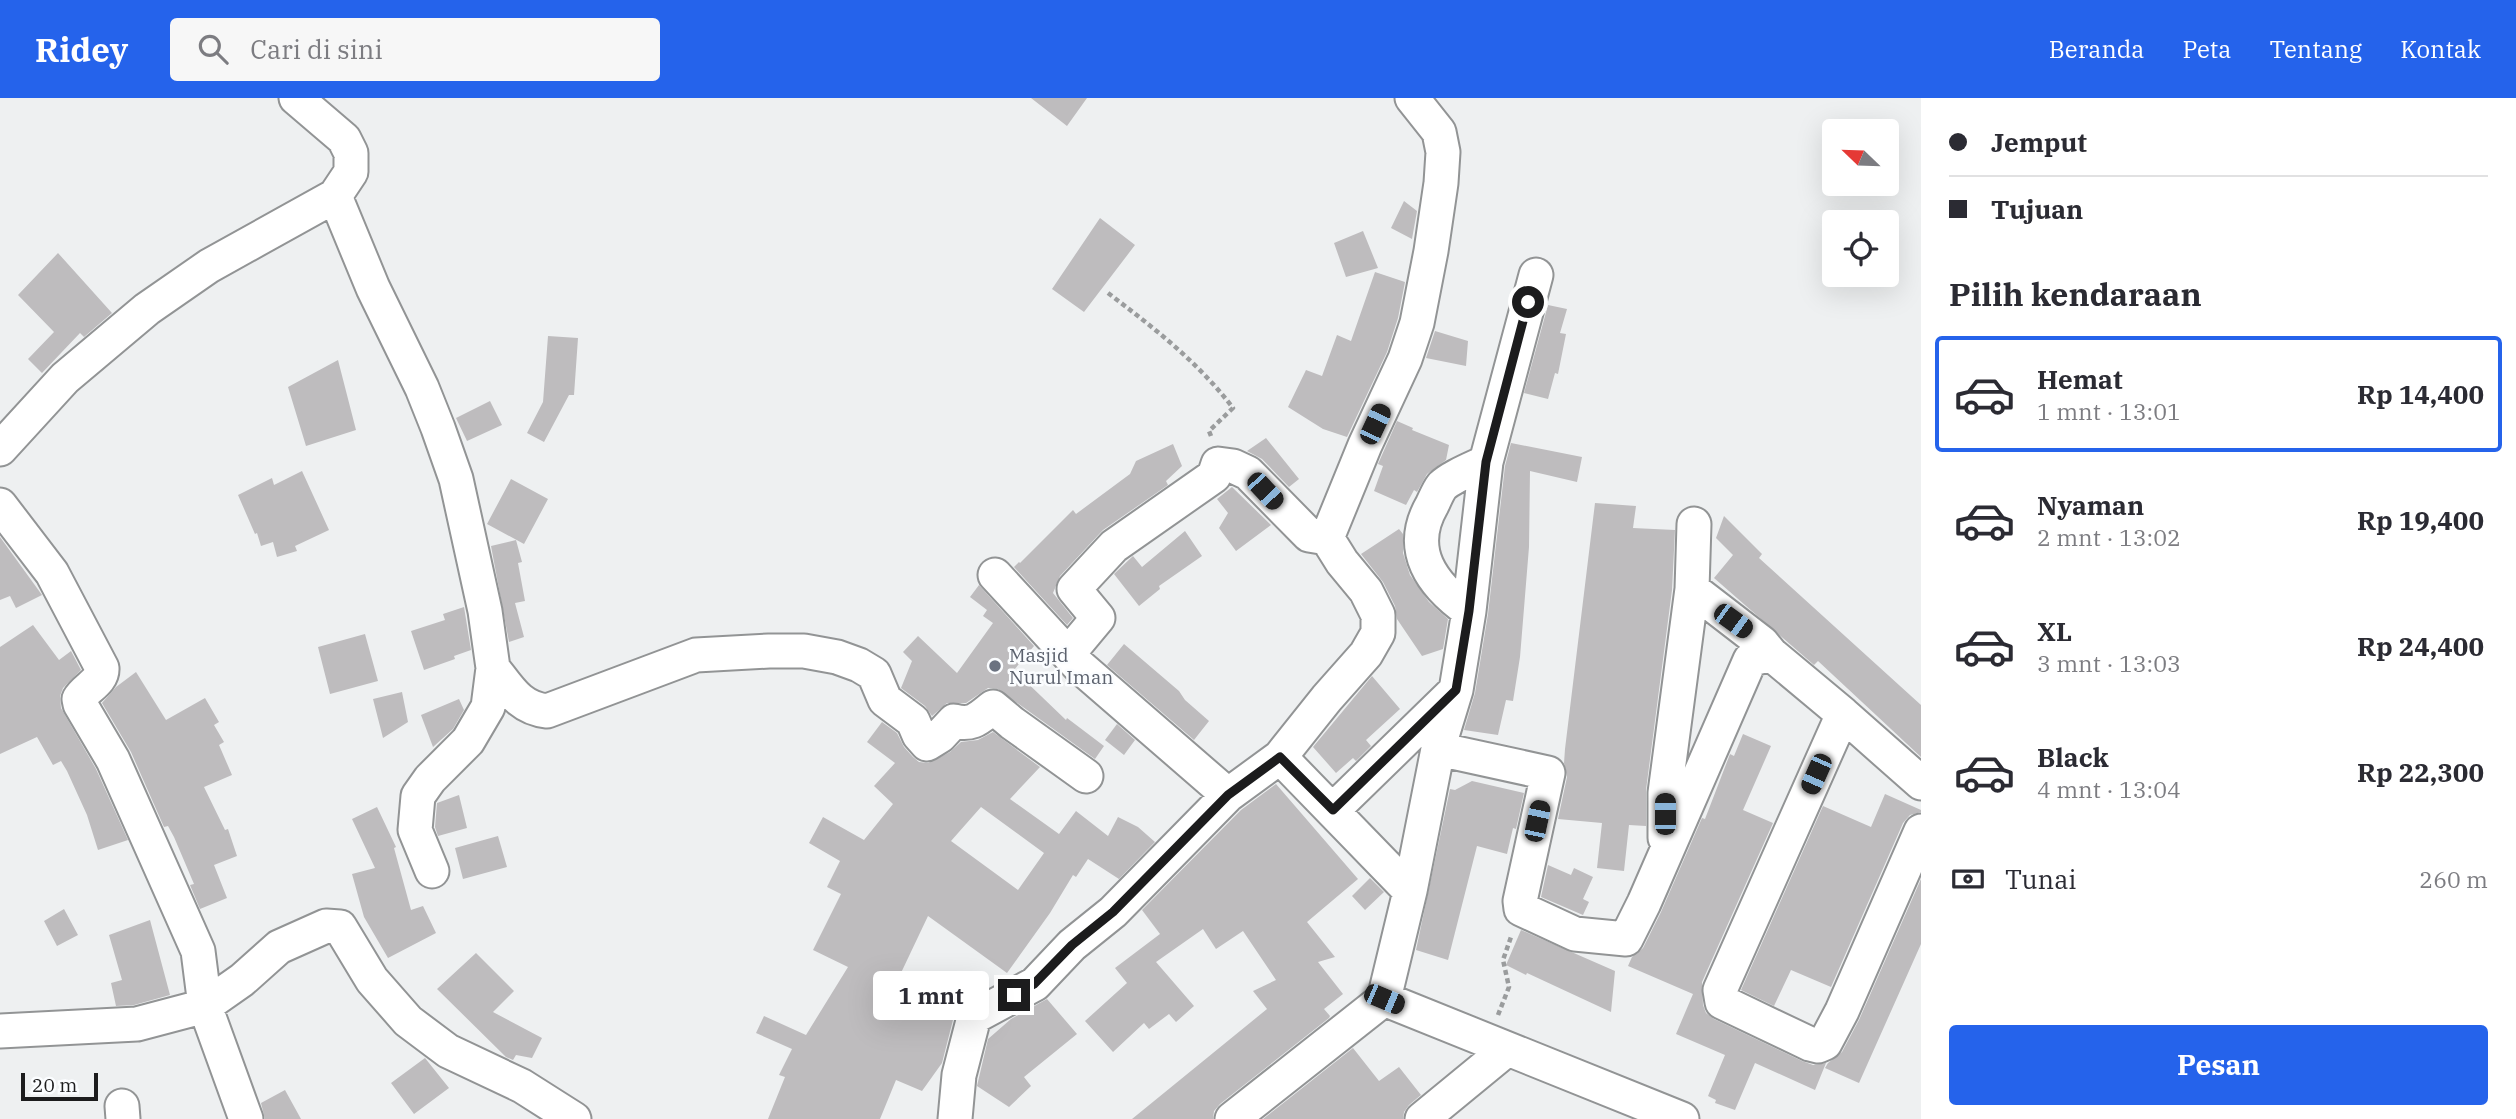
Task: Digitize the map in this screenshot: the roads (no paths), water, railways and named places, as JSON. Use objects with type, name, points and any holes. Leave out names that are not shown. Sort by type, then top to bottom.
[{"type":"street","points":[[0,449],[65,378],[147,309],[209,266],[335,196],[351,172],[351,153],[344,139],[296,98]]},
{"type":"street","points":[[1327,538],[1365,445],[1405,359],[1417,323],[1441,183],[1443,152],[1439,132],[1412,98]]},
{"type":"street","points":[[335,196],[373,288],[422,388],[456,479],[485,611],[493,668],[488,707],[468,741],[430,779],[418,796],[415,830],[432,871]]},
{"type":"street","points":[[1232,1119],[1384,999],[1410,891],[1437,749],[1456,690],[1469,611],[1486,462],[1536,275]]},
{"type":"street","points":[[1469,611],[1453,600],[1432,578],[1419,544],[1426,514],[1443,485],[1486,462]]},
{"type":"street","points":[[955,1119],[959,1075],[974,1017],[1034,984],[1072,945],[1113,912],[1228,795],[1280,757],[1326,698],[1366,654],[1378,633],[1378,615],[1327,538],[1309,535],[1248,473],[1233,466],[1218,464],[1214,476],[1114,546],[1074,589],[1098,618],[1068,654]]},
{"type":"street","points":[[0,505],[52,573],[102,668],[99,679],[82,694],[80,704],[113,760],[198,951],[205,1006],[246,1119]]},
{"type":"street","points":[[1664,855],[1665,793],[1692,589],[1694,524]]},
{"type":"street","points":[[995,575],[1068,654],[1228,795]]},
{"type":"street","points":[[1692,589],[1762,642],[1771,654],[1921,783]]},
{"type":"street","points":[[493,668],[513,695],[528,707],[547,712],[695,654],[769,650],[804,651],[837,657],[874,674],[885,700],[913,722],[927,744],[940,736],[954,721],[966,724],[972,722],[993,707],[1086,776]]},
{"type":"street","points":[[1437,749],[1548,773],[1520,901],[1521,909],[1576,934],[1626,939],[1750,660],[1771,654]]},
{"type":"street","points":[[1333,810],[1456,690]]},
{"type":"street","points":[[1843,714],[1720,990],[1722,1002],[1810,1044],[1818,1046],[1825,1043],[1842,1011],[1921,831]]},
{"type":"street","points":[[1280,757],[1410,891]]},
{"type":"street","points":[[0,1031],[137,1024],[205,1006],[242,980],[279,947],[326,926],[335,925],[340,927],[372,979],[408,1021],[448,1052],[522,1086],[574,1119]]},
{"type":"street","points":[[1384,999],[1682,1119]]},
{"type":"street","points":[[1422,1119],[1506,1049]]},
{"type":"place","name":"Masjid Nurul Iman","points":[[995,666]]}]
